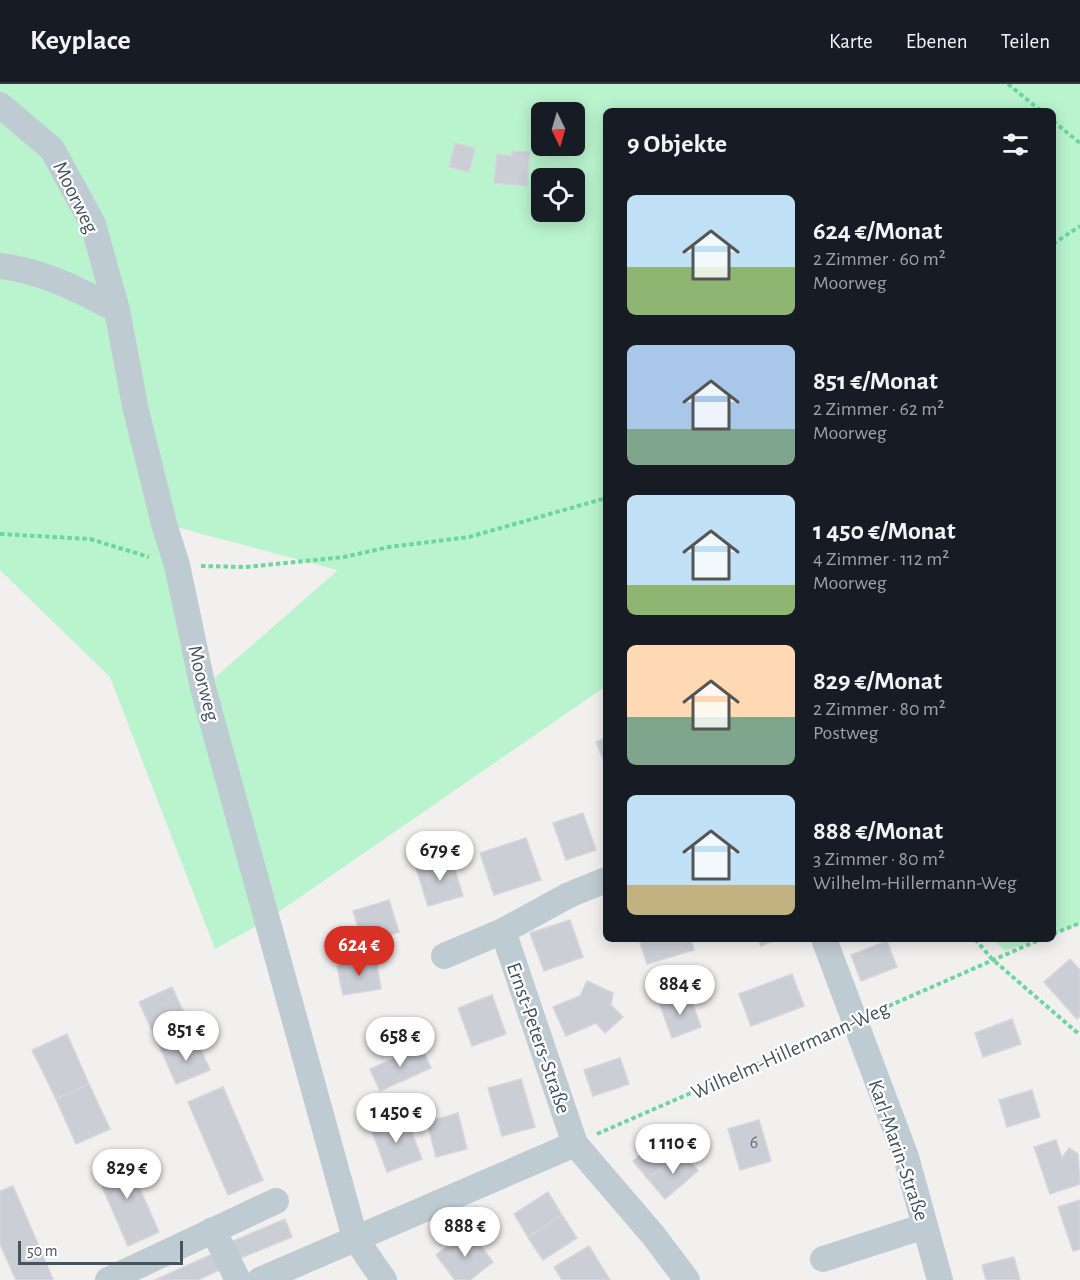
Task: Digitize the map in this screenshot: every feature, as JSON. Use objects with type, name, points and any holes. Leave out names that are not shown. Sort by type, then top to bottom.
[{"type":"street","name":"Moorweg","points":[[0,105],[52,149],[93,224],[117,310],[135,406],[164,524],[177,565],[203,688],[355,1238],[384,1280]]},
{"type":"street","points":[[0,266],[16,268],[67,283],[117,310]]},
{"type":"street","points":[[444,956],[503,931],[569,895],[603,881]]},
{"type":"street","name":"Ernst-Peters-Straße","points":[[503,931],[575,1144]]},
{"type":"street","points":[[825,942],[853,1022]]},
{"type":"street","name":"Karl-Marin-Straße","points":[[853,1022],[906,1156],[940,1280]]},
{"type":"street","points":[[260,1280],[575,1144],[653,1235],[687,1280]]},
{"type":"street","points":[[108,1280],[276,1201]]},
{"type":"street","points":[[823,1259],[925,1226]]},
{"type":"street","points":[[213,1230],[238,1280]]},
{"type":"path","points":[[1008,84],[1037,108]]},
{"type":"path","points":[[1056,123],[1080,143]]},
{"type":"path","points":[[1056,242],[1080,226]]},
{"type":"path","points":[[0,534],[90,539],[177,565],[246,567],[345,557],[389,547],[469,537],[603,499]]},
{"type":"path","points":[[1056,933],[1080,923]]},
{"type":"path","points":[[978,942],[992,959],[1080,1035]]},
{"type":"path","name":"Wilhelm-Hillermann-Weg","points":[[575,1144],[1034,942]]},
{"type":"green space","points":[[0,84],[1080,84],[1080,924],[1056,933],[1056,108],[603,108],[603,688],[267,920],[215,949],[110,677],[0,570]],"holes":[[[165,524],[337,571],[203,688]]]},
{"type":"green space","points":[[996,942],[1030,942],[1005,951]]},
{"type":"building","points":[[455,143],[475,148],[469,172],[449,167]]},
{"type":"building","points":[[512,151],[530,152],[527,186],[494,183],[497,154],[512,156]]},
{"type":"building","points":[[603,739],[603,759],[596,742]]},
{"type":"building","points":[[583,813],[596,850],[566,860],[553,823]]},
{"type":"building","points":[[526,838],[541,880],[494,895],[480,853]]},
{"type":"building","points":[[451,857],[463,896],[428,906],[416,868]]},
{"type":"building","points":[[389,900],[399,932],[363,944],[353,911]]},
{"type":"building","points":[[570,920],[583,957],[544,971],[530,933]]},
{"type":"building","points":[[640,942],[692,942],[694,950],[647,964]]},
{"type":"building","points":[[887,942],[897,967],[861,981],[851,955]]},
{"type":"building","points":[[376,959],[381,989],[343,995],[337,966]]},
{"type":"building","points":[[1070,959],[1080,970],[1080,1016],[1077,1019],[1044,982]]},
{"type":"building","points":[[792,974],[804,1006],[751,1026],[739,994]]},
{"type":"building","points":[[587,981],[613,993],[611,1005],[623,1017],[605,1033],[596,1023],[566,1036],[553,1007],[580,996]]},
{"type":"building","points":[[172,987],[196,1039],[163,1054],[139,1002]]},
{"type":"building","points":[[689,994],[701,1027],[672,1038],[660,1005]]},
{"type":"building","points":[[492,995],[506,1034],[472,1046],[458,1008]]},
{"type":"building","points":[[1012,1019],[1021,1044],[983,1057],[975,1033]]},
{"type":"building","points":[[67,1034],[89,1084],[56,1099],[32,1050]]},
{"type":"building","points":[[196,1039],[210,1070],[176,1084],[163,1054]]},
{"type":"building","points":[[421,1046],[431,1068],[380,1091],[370,1069]]},
{"type":"building","points":[[620,1058],[629,1084],[593,1096],[584,1070]]},
{"type":"building","points":[[521,1079],[535,1127],[502,1136],[488,1088]]},
{"type":"building","points":[[89,1084],[110,1129],[76,1144],[56,1099]]},
{"type":"building","points":[[223,1087],[263,1180],[228,1195],[188,1102]]},
{"type":"building","points":[[1032,1090],[1040,1117],[1007,1127],[999,1100]]},
{"type":"building","points":[[458,1113],[467,1149],[436,1157],[427,1122]]},
{"type":"building","points":[[405,1115],[422,1159],[387,1172],[371,1128]]},
{"type":"building","points":[[759,1120],[771,1161],[740,1170],[728,1129]]},
{"type":"building","points":[[668,1133],[683,1151],[648,1179],[633,1161]]},
{"type":"building","points":[[1056,1140],[1062,1158],[1069,1148],[1078,1154],[1080,1184],[1050,1194],[1034,1147]]},
{"type":"building","points":[[683,1151],[698,1171],[665,1199],[648,1179]]},
{"type":"building","points":[[125,1155],[159,1232],[128,1246],[94,1168]]},
{"type":"building","points":[[13,1186],[53,1279],[16,1280],[0,1244],[0,1191]]},
{"type":"building","points":[[548,1192],[562,1215],[528,1237],[514,1214]]},
{"type":"building","points":[[1080,1200],[1080,1249],[1073,1251],[1058,1207]]},
{"type":"building","points":[[562,1215],[577,1238],[543,1260],[528,1238]]},
{"type":"building","points":[[285,1219],[292,1237],[238,1259],[231,1242]]},
{"type":"building","points":[[469,1230],[493,1262],[470,1280],[455,1280],[436,1255]]},
{"type":"building","points":[[589,1246],[610,1280],[562,1280],[554,1267]]},
{"type":"building","points":[[217,1252],[224,1268],[198,1280],[155,1280]]},
{"type":"building","points":[[1014,1257],[1020,1280],[986,1280],[982,1265]]}]
